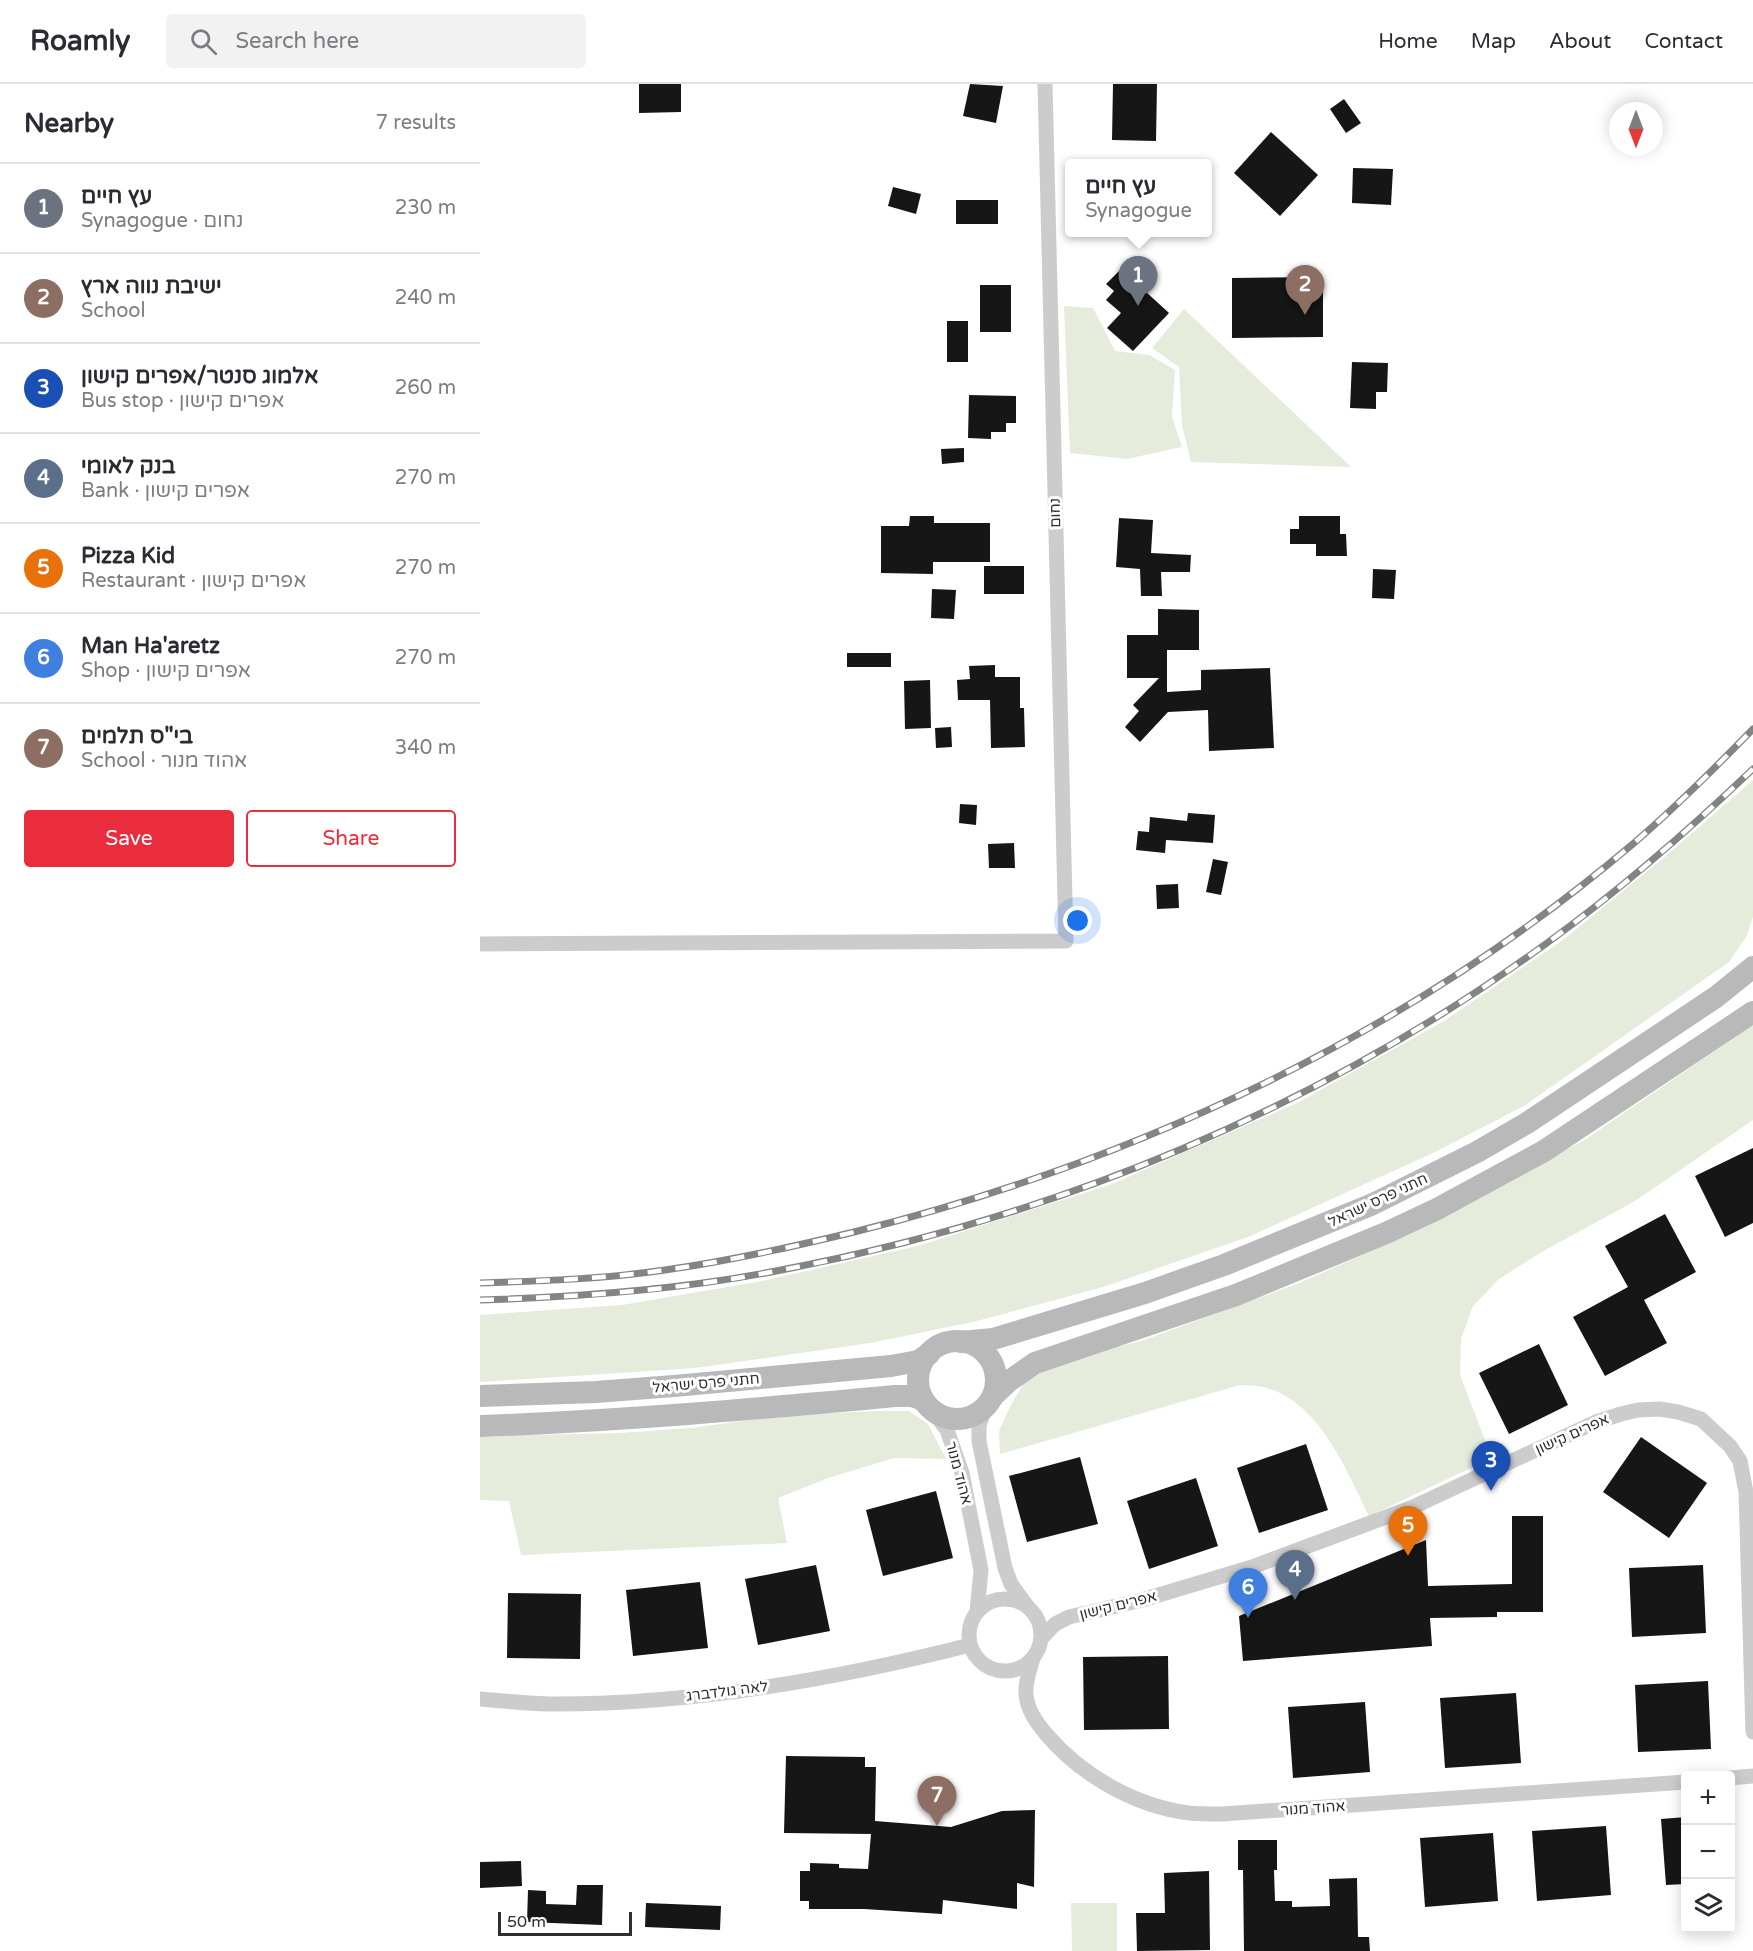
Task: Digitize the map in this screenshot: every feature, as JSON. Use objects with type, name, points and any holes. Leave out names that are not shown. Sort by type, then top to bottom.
[{"type":"main road","name":"חתני פרס ישראל","points":[[961,1342],[993,1340],[1135,1296],[1224,1265],[1373,1204],[1477,1152],[1527,1123],[1716,997],[1753,967]]},
{"type":"main road","points":[[989,1402],[996,1384],[995,1372],[991,1361],[973,1345],[949,1342],[929,1354],[922,1364],[919,1388],[928,1405],[942,1416],[953,1419],[976,1414],[989,1402],[1009,1381],[1035,1363],[1236,1295],[1366,1242],[1437,1209],[1544,1151],[1753,1012]]},
{"type":"main road","name":"חתני פרס ישראל","points":[[480,1396],[596,1392],[880,1367],[918,1361],[929,1354]]},
{"type":"main road","name":"חתני פרס ישראל","points":[[480,1426],[665,1417],[895,1396],[912,1396],[928,1405]]},
{"type":"street","name":"נחום","points":[[480,944],[1066,941],[1045,84]]},
{"type":"street","name":"אהוד מנור","points":[[989,1402],[980,1426],[980,1440],[1005,1568],[1011,1584],[1026,1606]]},
{"type":"street","name":"אהוד מנור","points":[[928,1405],[947,1430],[962,1473],[981,1570],[978,1612]]},
{"type":"street","name":"אפרים קישון","points":[[1041,1639],[1055,1624],[1069,1617],[1142,1600],[1252,1567],[1413,1507],[1596,1422],[1638,1410],[1659,1409],[1701,1419],[1730,1446],[1740,1461],[1746,1492],[1753,1732]]},
{"type":"street","points":[[995,1600],[1017,1601],[1026,1606],[1035,1615],[1040,1627],[1041,1639],[1033,1658],[1025,1666],[1015,1670],[992,1669],[982,1663],[970,1645],[969,1634],[971,1622],[978,1612],[995,1600]]},
{"type":"street","name":"לאה גולדברג","points":[[480,1699],[547,1704],[673,1698],[837,1676],[970,1645]]},
{"type":"street","name":"אהוד מנור","points":[[1033,1658],[1026,1693],[1028,1708],[1038,1724],[1068,1757],[1097,1779],[1129,1794],[1153,1804],[1188,1813],[1222,1814],[1681,1782]]},
{"type":"street","points":[[1735,1778],[1753,1776]]},
{"type":"green space","points":[[1064,306],[1093,308],[1115,351],[1149,355],[1175,370],[1172,417],[1182,447],[1127,459],[1070,453]]},
{"type":"green space","points":[[1184,309],[1351,467],[1191,462],[1182,425],[1179,367],[1152,348]]},
{"type":"green space","points":[[1753,780],[1753,917],[1746,937],[1729,962],[1524,1106],[1433,1153],[1248,1237],[1103,1287],[973,1322],[870,1343],[695,1368],[480,1382],[480,1315],[622,1305],[762,1281],[918,1246],[1112,1184],[1297,1103],[1444,1021],[1563,940],[1667,855]]},
{"type":"green space","points":[[1753,1025],[1753,1120],[1635,1201],[1540,1253],[1499,1279],[1473,1306],[1461,1339],[1460,1375],[1492,1458],[1369,1516],[1351,1478],[1316,1422],[1283,1395],[1260,1386],[1240,1385],[1000,1454],[999,1431],[1023,1384],[1060,1360],[1141,1341],[1297,1284],[1412,1233],[1586,1139]]},
{"type":"green space","points":[[909,1411],[928,1424],[946,1459],[894,1458],[828,1478],[778,1498],[787,1543],[521,1555],[509,1501],[480,1500],[480,1436],[620,1433],[691,1428],[786,1415]]},
{"type":"green space","points":[[1071,1903],[1117,1903],[1117,1951],[1072,1951]]},
{"type":"building","points":[[639,84],[681,84],[681,112],[639,113]]},
{"type":"building","points":[[970,84],[1003,86],[996,123],[963,116]]},
{"type":"building","points":[[1113,84],[1157,84],[1156,141],[1112,140]]},
{"type":"building","points":[[1344,99],[1361,123],[1346,133],[1330,109]]},
{"type":"building","points":[[1271,132],[1318,175],[1280,216],[1234,173]]},
{"type":"building","points":[[1353,168],[1393,169],[1391,205],[1352,203]]},
{"type":"building","points":[[893,187],[921,194],[916,214],[888,206]]},
{"type":"building","points":[[956,200],[998,200],[998,224],[956,224]]},
{"type":"building","points":[[1121,269],[1169,313],[1133,351],[1107,328],[1121,313],[1106,300],[1114,291],[1106,284]]},
{"type":"building","points":[[1323,277],[1323,337],[1232,338],[1232,278]]},
{"type":"building","points":[[980,285],[1011,285],[1011,332],[980,332]]},
{"type":"building","points":[[947,321],[968,321],[968,362],[947,362]]},
{"type":"building","points":[[1352,362],[1388,363],[1387,392],[1376,392],[1376,409],[1350,408]]},
{"type":"building","points":[[969,395],[1016,396],[1016,423],[1006,423],[1006,432],[991,432],[991,439],[968,438]]},
{"type":"building","points":[[964,448],[964,462],[942,464],[941,449]]},
{"type":"building","points":[[910,516],[934,516],[934,523],[990,523],[990,562],[933,562],[933,574],[881,573],[881,526],[909,526]]},
{"type":"building","points":[[1299,516],[1340,516],[1340,534],[1346,534],[1347,556],[1316,556],[1316,544],[1290,544],[1290,529],[1299,529]]},
{"type":"building","points":[[1119,518],[1153,520],[1151,553],[1191,555],[1190,572],[1161,572],[1162,596],[1141,596],[1140,569],[1116,567]]},
{"type":"building","points":[[984,566],[1024,566],[1024,594],[984,594]]},
{"type":"building","points":[[1373,569],[1396,570],[1394,599],[1372,598]]},
{"type":"building","points":[[932,589],[956,590],[954,619],[931,618]]},
{"type":"building","points":[[1158,609],[1199,610],[1199,650],[1167,650],[1167,692],[1201,690],[1201,670],[1270,668],[1274,748],[1209,751],[1208,710],[1168,712],[1140,742],[1125,727],[1139,711],[1133,705],[1159,678],[1127,678],[1127,635],[1158,635]]},
{"type":"building","points":[[847,653],[891,653],[891,667],[847,667]]},
{"type":"building","points":[[995,665],[995,677],[1020,677],[1020,708],[1024,708],[1025,747],[991,748],[990,700],[958,700],[957,680],[970,679],[969,666]]},
{"type":"building","points":[[930,680],[931,728],[905,729],[904,681]]},
{"type":"building","points":[[951,727],[952,747],[936,748],[935,728]]},
{"type":"building","points":[[960,804],[977,805],[976,825],[959,823]]},
{"type":"building","points":[[1188,813],[1215,815],[1213,843],[1166,840],[1165,853],[1136,850],[1138,831],[1149,832],[1150,817],[1187,821]]},
{"type":"building","points":[[1014,843],[1015,868],[989,868],[988,844]]},
{"type":"building","points":[[1213,859],[1228,862],[1221,895],[1206,892]]},
{"type":"building","points":[[1178,884],[1179,908],[1157,909],[1156,885]]},
{"type":"building","points":[[1753,1148],[1753,1223],[1725,1237],[1695,1176]]},
{"type":"building","points":[[1665,1214],[1696,1272],[1644,1300],[1667,1343],[1605,1376],[1573,1317],[1628,1287],[1605,1246]]},
{"type":"building","points":[[1539,1344],[1568,1405],[1509,1434],[1479,1373]]},
{"type":"building","points":[[1641,1437],[1707,1483],[1669,1538],[1603,1492]]},
{"type":"building","points":[[1306,1444],[1328,1510],[1259,1533],[1237,1468]]},
{"type":"building","points":[[1080,1457],[1098,1524],[1027,1542],[1009,1476]]},
{"type":"building","points":[[1196,1478],[1218,1546],[1149,1569],[1127,1501]]},
{"type":"building","points":[[936,1491],[953,1558],[883,1576],[866,1510]]},
{"type":"building","points":[[1512,1516],[1543,1516],[1543,1612],[1497,1612],[1497,1617],[1430,1618],[1432,1646],[1243,1661],[1239,1616],[1426,1540],[1428,1586],[1512,1584]]},
{"type":"building","points":[[816,1565],[830,1631],[758,1645],[745,1579]]},
{"type":"building","points":[[1703,1565],[1706,1633],[1632,1637],[1629,1568]]},
{"type":"building","points":[[700,1582],[708,1648],[633,1656],[626,1590]]},
{"type":"building","points":[[508,1593],[581,1594],[580,1659],[507,1658]]},
{"type":"building","points":[[1168,1656],[1169,1729],[1084,1730],[1083,1657]]},
{"type":"building","points":[[1708,1681],[1711,1749],[1638,1752],[1635,1685]]},
{"type":"building","points":[[1516,1693],[1521,1763],[1445,1768],[1440,1698]]},
{"type":"building","points":[[1365,1702],[1370,1772],[1293,1778],[1288,1707]]},
{"type":"building","points":[[786,1756],[865,1757],[865,1767],[876,1767],[875,1821],[951,1827],[1002,1811],[1035,1810],[1034,1887],[1017,1883],[1017,1909],[943,1900],[942,1914],[864,1909],[809,1909],[809,1901],[800,1901],[800,1871],[810,1871],[810,1863],[839,1864],[839,1868],[868,1869],[871,1834],[784,1833]]},
{"type":"building","points":[[1681,1817],[1681,1884],[1666,1885],[1661,1819]]},
{"type":"building","points":[[1606,1826],[1611,1895],[1537,1901],[1532,1831]]},
{"type":"building","points":[[1493,1833],[1498,1901],[1425,1907],[1420,1838]]},
{"type":"building","points":[[1238,1840],[1277,1840],[1277,1870],[1274,1870],[1275,1901],[1292,1901],[1292,1907],[1330,1906],[1329,1879],[1357,1878],[1358,1937],[1369,1937],[1370,1951],[1244,1951],[1243,1870],[1238,1870]]},
{"type":"building","points":[[521,1861],[522,1886],[480,1888],[480,1862]]},
{"type":"building","points":[[1209,1871],[1210,1950],[1137,1951],[1136,1913],[1165,1913],[1164,1873]]},
{"type":"building","points":[[577,1885],[603,1885],[602,1925],[527,1922],[528,1890],[546,1891],[546,1904],[576,1905]]},
{"type":"building","points":[[646,1903],[721,1906],[720,1930],[645,1927]]},
{"type":"railway","points":[[480,1283],[619,1276],[713,1262],[807,1243],[960,1203],[1065,1168],[1167,1128],[1267,1082],[1364,1031],[1458,974],[1548,911],[1634,843],[1753,729]]},
{"type":"railway","points":[[480,1300],[554,1297],[703,1283],[776,1271],[879,1249],[981,1221],[1082,1188],[1180,1150],[1276,1106],[1369,1057],[1460,1003],[1547,943],[1601,902],[1679,837],[1753,769]]},
{"type":"place","name":"עץ חיים","points":[[1138,306]]},
{"type":"place","name":"ישיבת נווה ארץ","points":[[1305,315]]},
{"type":"place","name":"אלמוג סנטר/אפרים קישון","points":[[1491,1491]]},
{"type":"place","name":"Pizza Kid","points":[[1408,1556]]},
{"type":"place","name":"בנק לאומי","points":[[1295,1600]]},
{"type":"place","name":"Man Ha'aretz","points":[[1248,1618]]},
{"type":"place","name":"בי\"ס תלמים","points":[[937,1826]]}]
